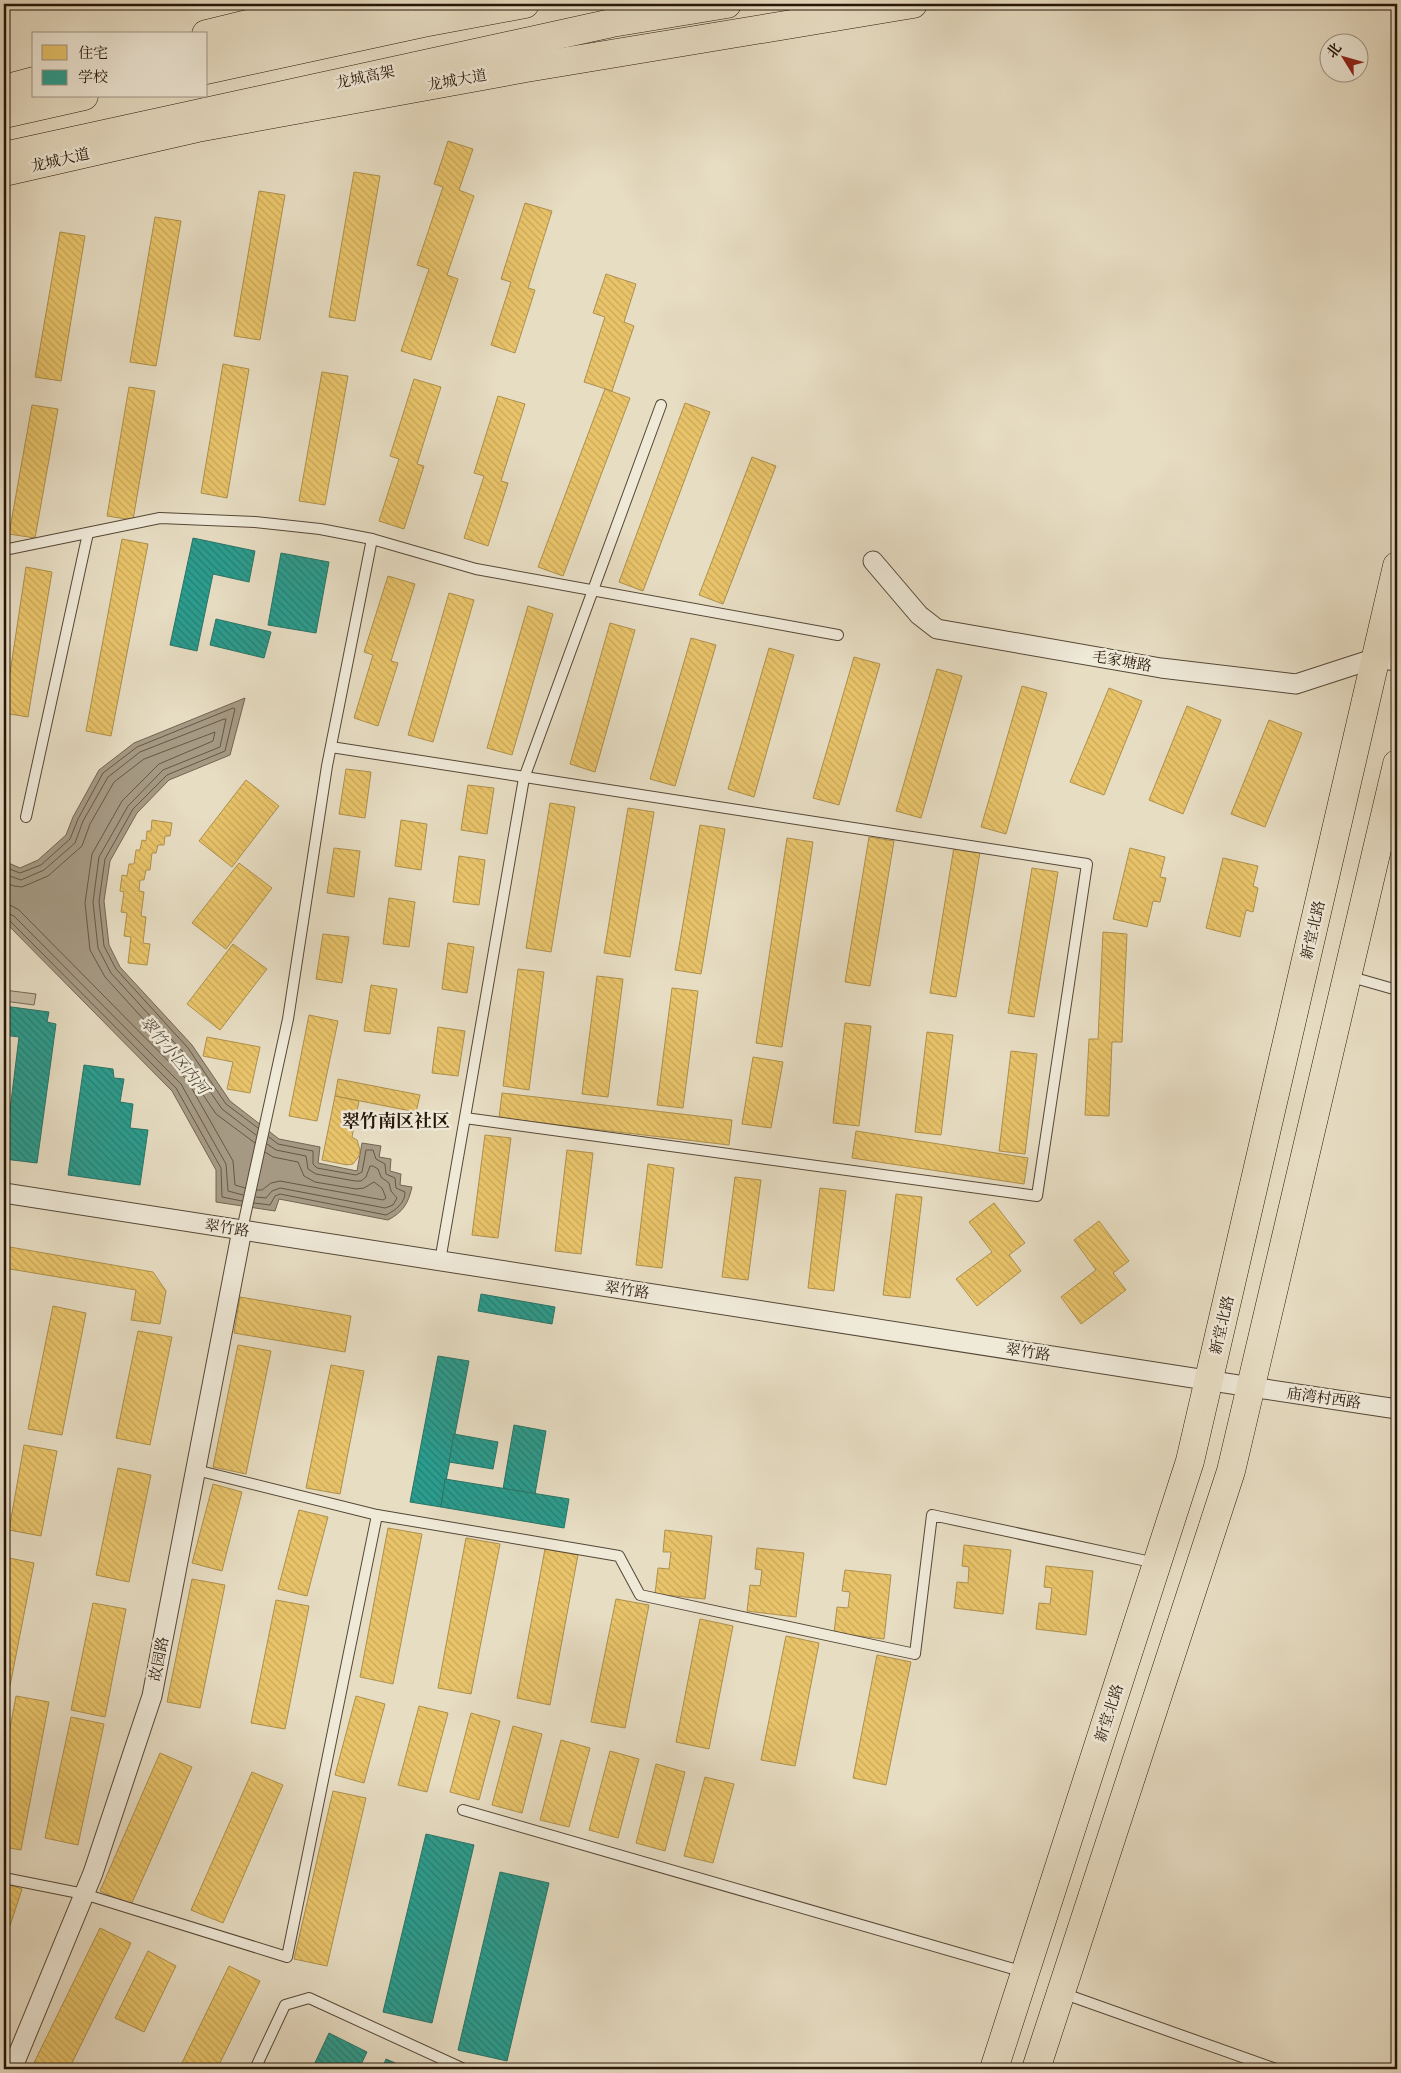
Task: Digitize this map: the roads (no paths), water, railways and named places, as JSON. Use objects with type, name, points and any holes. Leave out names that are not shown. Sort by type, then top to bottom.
[{"type":"main road","points":[[208,34],[331,4]]},
{"type":"main road","points":[[208,50],[228,44],[403,4]]},
{"type":"main road","points":[[208,60],[479,4]]},
{"type":"main road","points":[[208,70],[423,23],[525,4]]},
{"type":"main road","name":"龙城高架","points":[[4,156],[612,23],[727,4]]},
{"type":"main road","name":"龙城大道","points":[[4,172],[216,125],[526,68],[913,4]]},
{"type":"main road","points":[[12,102],[32,83]]},
{"type":"main road","points":[[12,102],[45,98]]},
{"type":"main road","points":[[12,102],[60,98]]},
{"type":"main road","name":"新堂北路","points":[[994,2069],[1190,1461],[1386,659],[1397,566]]},
{"type":"main road","points":[[1036,2069],[1231,1471],[1397,764]]},
{"type":"street","name":"毛家塘路","points":[[873,561],[919,615],[937,628],[1161,668],[1296,684],[1386,659]]},
{"type":"street","name":"翠竹路","points":[[4,1193],[1251,1388]]},
{"type":"street","name":"故园路","points":[[12,2069],[84,1894],[152,1696],[242,1230]]},
{"type":"street","name":"庙湾村西路","points":[[1251,1388],[1397,1408]]},
{"type":"lane","points":[[440,1261],[524,778],[661,405]]},
{"type":"lane","points":[[4,550],[160,518],[255,522],[320,528],[372,539],[476,569],[838,635]]},
{"type":"lane","points":[[26,817],[88,533]]},
{"type":"lane","points":[[242,1230],[288,1019],[331,747],[372,539]]},
{"type":"lane","points":[[331,747],[1087,864],[1037,1196],[466,1118]]},
{"type":"lane","points":[[1347,975],[1397,990]]},
{"type":"lane","points":[[196,1470],[377,1515],[619,1556],[640,1595],[916,1654],[932,1515],[1158,1563]]},
{"type":"lane","points":[[4,1878],[84,1894],[286,1957],[377,1515]]},
{"type":"lane","points":[[463,1810],[1025,1973]]},
{"type":"lane","points":[[1062,1992],[1276,2069]]},
{"type":"lane","points":[[255,2069],[285,2005],[309,1998],[464,2069]]},
{"type":"water","name":"翠竹小区内河","points":[[245,698],[230,755],[169,780],[137,813],[110,861],[104,901],[109,945],[120,967],[192,1045],[230,1101],[279,1139],[320,1147],[318,1163],[357,1171],[362,1143],[381,1146],[379,1157],[391,1159],[390,1171],[401,1174],[400,1185],[412,1187],[404,1207],[398,1214],[388,1220],[279,1199],[275,1211],[216,1202],[216,1170],[172,1091],[4,921],[4,861],[20,868],[38,860],[66,835],[73,817],[99,770],[134,743]]},
{"type":"district","name":"翠竹南区社区","points":[[396,1121]]}]
